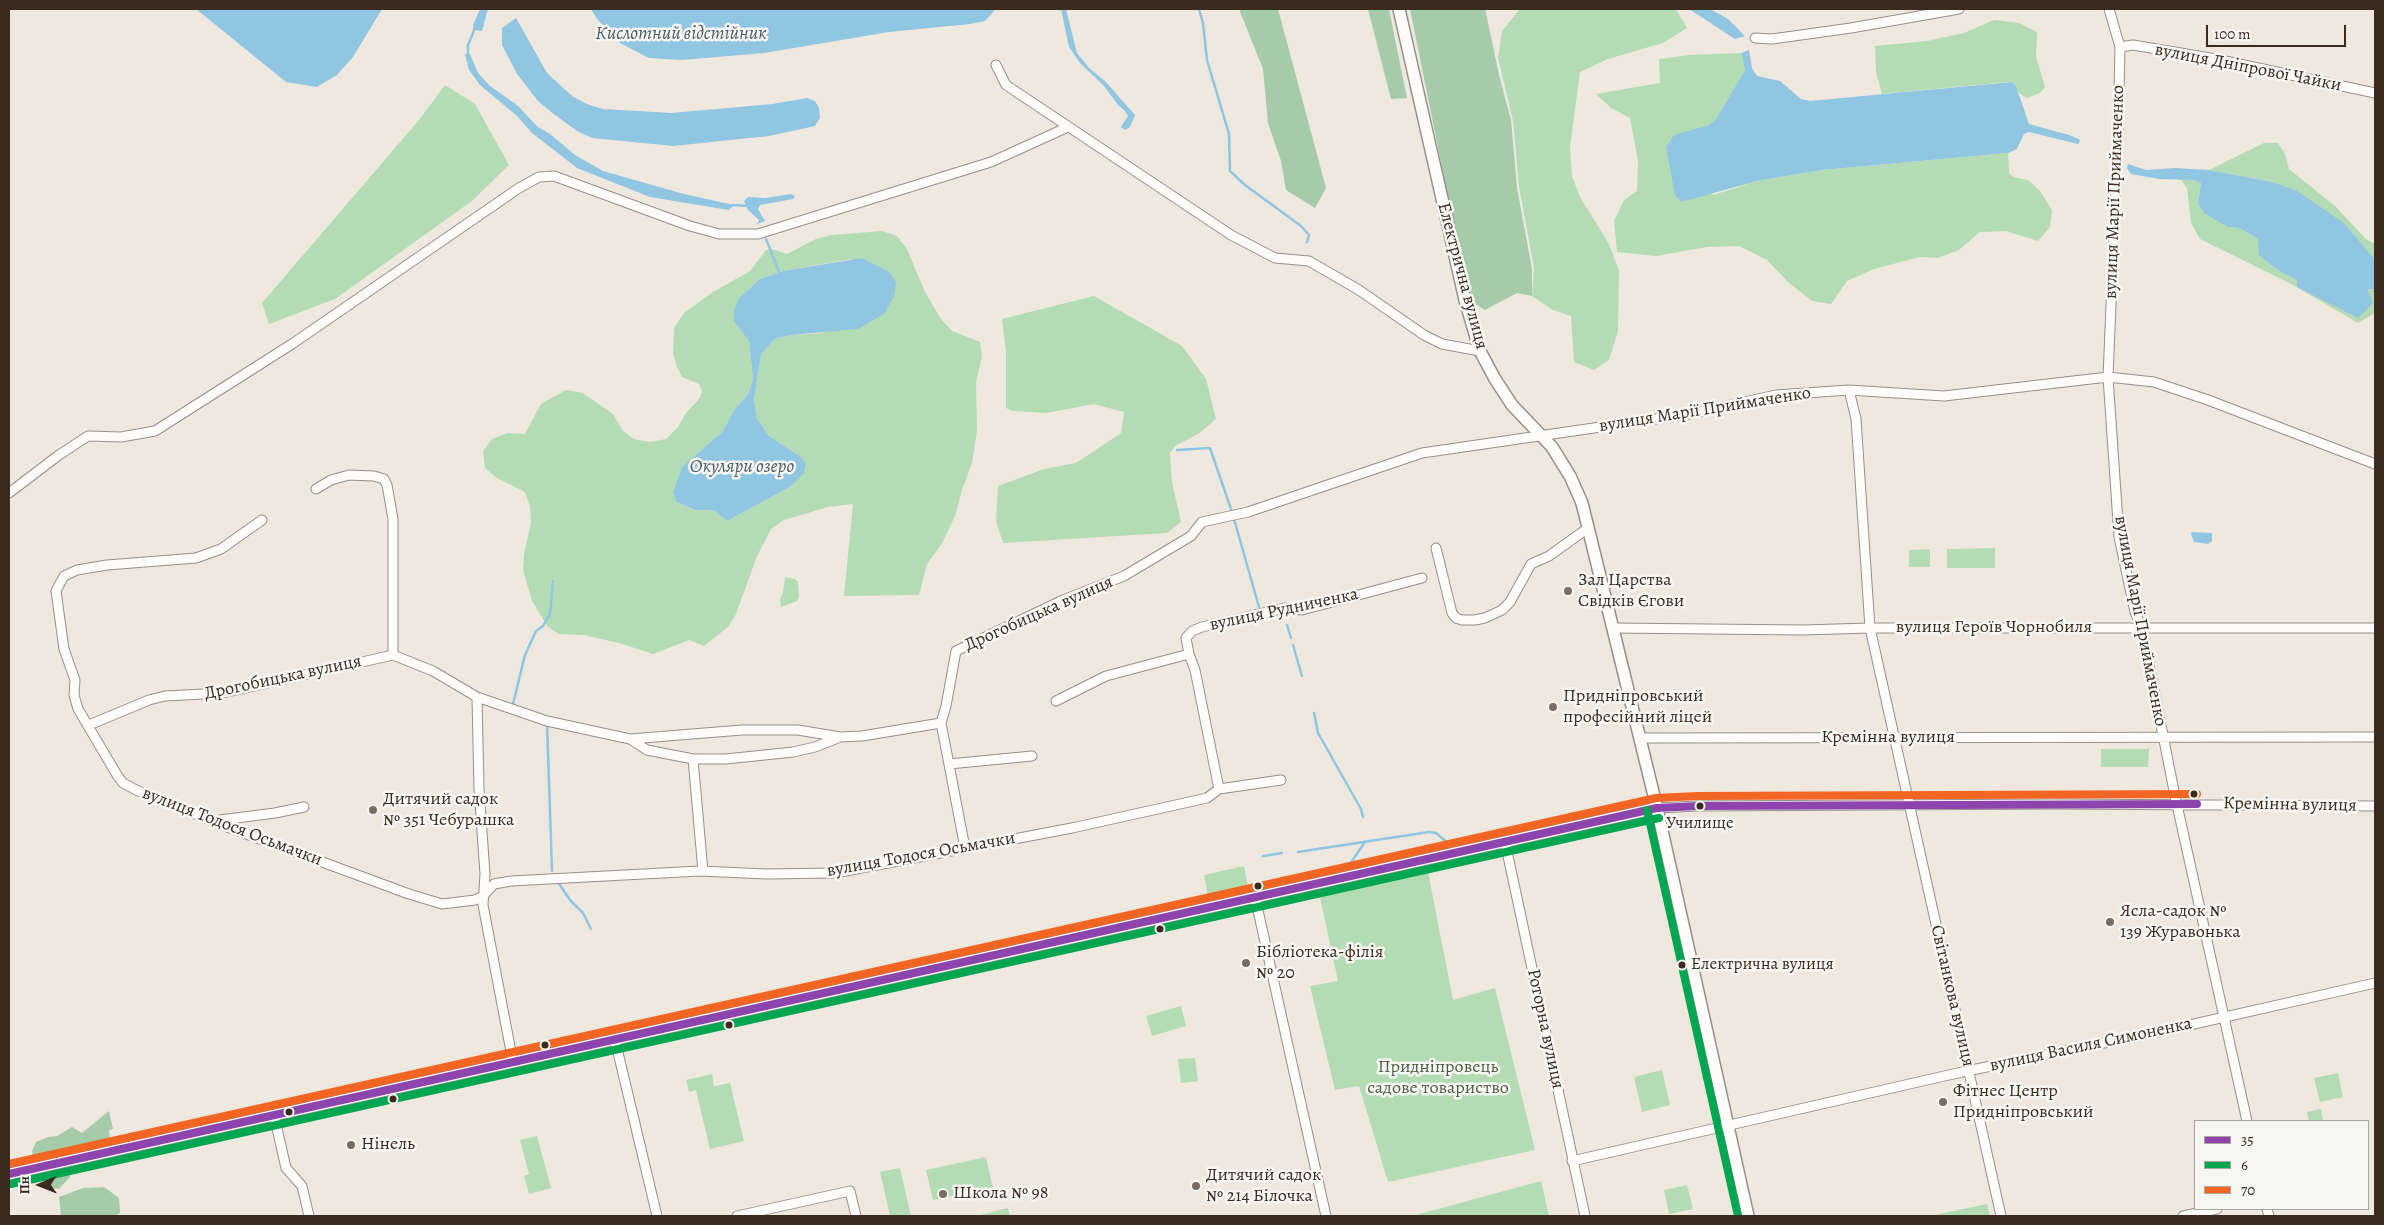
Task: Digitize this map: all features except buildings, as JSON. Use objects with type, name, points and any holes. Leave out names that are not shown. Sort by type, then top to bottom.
[{"type":"street","name":"Електрична вулиця","points":[[1399,9],[1465,300],[1480,351],[1512,405],[1552,446],[1570,476],[1582,503],[1657,808],[1748,1216]]},
{"type":"street","points":[[1755,38],[1772,39],[1851,28],[1959,9]]},
{"type":"street","name":"вулиця Марії Приймаченко","points":[[2108,9],[2120,47],[2108,377],[2119,537],[2135,612],[2142,629],[2177,805],[2247,1120]]},
{"type":"street","name":"вулиця Дніпрової Чайки","points":[[2120,47],[2133,45],[2192,55],[2375,93]]},
{"type":"street","points":[[996,65],[1006,86],[1231,235],[1275,258],[1309,261],[1359,290],[1424,335],[1442,344],[1480,351]]},
{"type":"street","points":[[9,493],[59,455],[88,436],[121,437],[156,431],[292,344],[519,188],[540,177],[554,176],[690,226],[718,234],[758,234],[990,162],[1068,127]]},
{"type":"street","name":"вулиця Марії Приймаченко","points":[[1541,435],[1690,414],[1776,395],[1849,390],[1944,396],[2108,377],[2154,382],[2208,400],[2375,464]]},
{"type":"street","name":"Світанкова вулиця","points":[[1849,390],[1856,420],[1870,628],[2001,1216]]},
{"type":"street","name":"Дрогобицька вулиця","points":[[940,723],[946,706],[956,651],[1064,600],[1124,576],[1191,536],[1202,522],[1248,512],[1422,453],[1541,435]]},
{"type":"street","points":[[316,489],[331,480],[349,475],[374,476],[384,479],[387,485],[393,519],[393,655],[433,671],[477,697],[547,721],[630,739],[742,730],[798,730],[840,737],[862,736],[940,723],[966,848]]},
{"type":"street","name":"вулиця Тодося Осьмачки","points":[[262,520],[221,549],[196,558],[107,565],[78,570],[64,576],[56,591],[64,649],[75,680],[74,695],[78,709],[89,724],[123,783],[171,806],[210,821],[409,894],[442,904],[475,900],[483,896],[494,884],[511,881],[703,871],[774,874],[835,873],[1192,802],[1207,798],[1219,789]]},
{"type":"street","points":[[1436,548],[1452,613],[1456,618],[1462,620],[1475,620],[1485,618],[1502,610],[1510,602],[1531,564],[1549,556],[1588,528]]},
{"type":"street","name":"вулиця Рудниченка","points":[[1189,654],[1186,638],[1192,632],[1202,627],[1285,608],[1302,610],[1422,578]]},
{"type":"street","name":"вулиця Героїв Чорнобиля","points":[[1612,628],[1803,630],[1870,628],[2375,628]]},
{"type":"street","points":[[1056,701],[1106,676],[1189,654],[1195,670],[1219,789],[1281,780]]},
{"type":"street","name":"Дрогобицька вулиця","points":[[89,724],[149,700],[165,696],[214,694],[250,688],[393,655]]},
{"type":"street","points":[[477,697],[479,789],[485,874],[483,896],[513,1062]]},
{"type":"street","points":[[630,739],[647,750],[693,759],[792,752],[815,747],[840,737]]},
{"type":"street","name":"Кремінна вулиця","points":[[1640,738],[2375,737]]},
{"type":"street","points":[[949,764],[1032,756]]},
{"type":"street","points":[[693,759],[703,871]]},
{"type":"street","name":"Кремінна вулиця","points":[[9,1174],[1657,808],[1698,806],[2375,806]]},
{"type":"street","points":[[210,821],[266,815],[304,807]]},
{"type":"street","name":"Роторна вулиця","points":[[1505,842],[1585,1216]]},
{"type":"street","points":[[1255,898],[1326,1216]]},
{"type":"street","name":"вулиця Василя Симоненка","points":[[1572,1161],[1970,1071],[2375,983]]},
{"type":"street","points":[[615,1040],[657,1216]]},
{"type":"street","points":[[274,1115],[286,1168],[302,1186],[309,1216]]},
{"type":"street","points":[[737,1216],[850,1192],[856,1216]]},
{"type":"street","points":[[2183,1216],[2212,1210]]},
{"type":"green space","points":[[1239,9],[1278,9],[1326,188],[1315,208],[1286,190],[1281,161],[1268,123],[1263,69]]},
{"type":"green space","points":[[1368,9],[1389,9],[1407,98],[1391,99]]},
{"type":"green space","points":[[1410,9],[1485,9],[1511,120],[1517,188],[1532,269],[1532,296],[1517,293],[1485,310],[1469,300]]},
{"type":"green space","points":[[1520,9],[1676,9],[1687,28],[1663,43],[1608,59],[1580,72],[1570,147],[1572,176],[1580,197],[1609,244],[1619,271],[1618,331],[1609,360],[1594,370],[1574,362],[1571,316],[1553,310],[1532,296],[1534,268],[1519,187],[1513,121],[1498,58],[1502,31]]},
{"type":"green space","points":[[1994,20],[2019,23],[2037,32],[2036,57],[2045,87],[2040,93],[2027,98],[2019,93],[2012,82],[2007,82],[1882,94],[1876,72],[1875,46],[1927,41],[1964,33]]},
{"type":"green space","points":[[1741,53],[1745,70],[1716,119],[1709,125],[1696,129],[1713,195],[1757,181],[1822,170],[2008,153],[2009,173],[2013,177],[2028,180],[2040,191],[2052,210],[2050,227],[2038,241],[2006,231],[1980,232],[1959,250],[1938,258],[1920,257],[1874,269],[1847,281],[1831,304],[1812,301],[1788,282],[1767,260],[1739,246],[1707,247],[1656,256],[1617,252],[1614,221],[1624,200],[1637,191],[1638,161],[1630,118],[1611,108],[1596,94],[1660,83],[1659,59],[1689,55]]},
{"type":"green space","points":[[445,85],[475,104],[509,165],[472,201],[335,299],[269,324],[262,303],[419,120]]},
{"type":"green space","points":[[2264,143],[2278,143],[2285,154],[2289,169],[2335,206],[2366,239],[2375,244],[2375,259],[2344,223],[2272,182],[2209,170]]},
{"type":"green space","points":[[2180,179],[2201,183],[2198,203],[2228,227],[2239,228],[2258,239],[2293,278],[2374,289],[2375,313],[2358,323],[2293,285],[2200,239],[2191,223],[2187,188]]},
{"type":"green space","points":[[882,231],[897,236],[907,249],[925,292],[941,319],[952,331],[980,342],[982,357],[976,382],[977,431],[972,463],[955,516],[941,545],[927,564],[919,595],[844,596],[853,504],[828,507],[784,520],[771,529],[757,556],[736,614],[728,627],[704,646],[689,640],[653,654],[619,643],[584,635],[559,634],[548,627],[532,601],[523,570],[524,554],[531,523],[530,507],[525,492],[497,478],[485,468],[483,451],[492,439],[508,433],[525,434],[541,404],[566,390],[583,393],[613,414],[623,431],[634,439],[650,442],[666,439],[678,427],[686,413],[700,398],[702,391],[699,384],[682,377],[673,354],[674,328],[684,313],[713,292],[750,271],[766,250],[772,249],[787,254],[816,239],[832,235]],"holes":[[[852,259],[823,333],[791,335],[775,339],[761,354],[754,400],[757,418],[769,436],[801,457],[806,463],[790,487],[727,521],[714,510],[695,510],[677,502],[682,467],[722,432],[735,409],[748,394],[753,379],[749,341],[734,320],[739,298],[760,279],[783,271]]]},
{"type":"green space","points":[[1094,296],[1182,346],[1206,379],[1216,419],[1198,434],[1175,446],[1170,453],[1172,482],[1181,522],[1167,533],[1003,543],[996,521],[998,486],[1044,469],[1076,463],[1121,433],[1124,412],[1094,404],[1046,413],[1013,411],[1006,408],[1006,352],[1002,319]]},
{"type":"green space","points":[[1995,548],[1995,568],[1947,568],[1947,549]]},
{"type":"green space","points":[[1930,549],[1930,567],[1909,567],[1909,550]]},
{"type":"green space","points":[[785,577],[795,579],[798,582],[799,597],[797,601],[781,607],[780,599],[783,593]]},
{"type":"green space","points":[[2101,749],[2149,749],[2148,767],[2101,767]]},
{"type":"green space","points":[[1244,866],[1248,887],[1208,896],[1204,875]]},
{"type":"green space","name":"Придніпровець садове товариство","points":[[1428,872],[1453,1000],[1495,988],[1535,1150],[1388,1182],[1359,1086],[1335,1090],[1310,986],[1338,981],[1320,897]]},
{"type":"green space","points":[[1181,1006],[1186,1026],[1152,1036],[1146,1016]]},
{"type":"green space","points":[[1195,1058],[1198,1081],[1181,1083],[1178,1059]]},
{"type":"green space","points":[[1662,1070],[1670,1105],[1642,1112],[1634,1077]]},
{"type":"green space","points":[[2338,1073],[2343,1097],[2320,1102],[2314,1078]]},
{"type":"green space","points":[[712,1074],[714,1086],[710,1087],[730,1083],[744,1141],[710,1149],[696,1090],[689,1092],[686,1080]]},
{"type":"green space","points":[[2321,1109],[2323,1120],[2309,1120],[2307,1112]]},
{"type":"green space","points":[[109,1111],[113,1129],[109,1130],[110,1139],[79,1145],[66,1157],[44,1161],[33,1157],[32,1151],[36,1142],[48,1137],[57,1136],[72,1127],[82,1133]]},
{"type":"green space","points":[[537,1136],[551,1188],[529,1194],[524,1176],[529,1174],[520,1140]]},
{"type":"green space","points":[[986,1157],[993,1188],[933,1200],[926,1170]]},
{"type":"green space","points":[[900,1168],[911,1216],[890,1216],[880,1172]]},
{"type":"green space","points":[[70,1169],[70,1177],[59,1189],[44,1186],[44,1181],[52,1173]]},
{"type":"green space","points":[[1541,1181],[1549,1216],[1412,1216]]},
{"type":"green space","points":[[1687,1185],[1693,1209],[1669,1214],[1664,1190]]},
{"type":"green space","points":[[104,1187],[119,1198],[120,1213],[114,1216],[61,1216],[59,1197],[83,1188]]},
{"type":"green space","points":[[1987,1204],[1990,1216],[1930,1216]]},
{"type":"green space","points":[[1008,1208],[1010,1216],[976,1216]]},
{"type":"water","points":[[196,9],[382,9],[353,57],[337,75],[317,87],[286,82]]},
{"type":"water","points":[[480,9],[488,9],[482,31],[474,30],[473,25]]},
{"type":"water","name":"Кислотний відстійник","points":[[591,9],[996,9],[985,21],[970,24],[889,32],[764,53],[682,60],[649,58],[620,43],[597,19]]},
{"type":"water","points":[[1061,9],[1066,9],[1077,53],[1135,115],[1130,127],[1125,130],[1121,127],[1128,116],[1125,111],[1118,105],[1104,86],[1080,63],[1069,47]]},
{"type":"water","points":[[1689,9],[1710,9],[1728,19],[1745,36],[1735,39]]},
{"type":"water","points":[[516,18],[547,73],[572,96],[587,104],[603,109],[671,113],[773,104],[807,98],[815,101],[819,108],[820,118],[815,126],[769,136],[673,146],[592,138],[577,131],[538,101],[517,74],[502,45],[502,28]]},
{"type":"water","points":[[1749,50],[1752,68],[1757,76],[1780,81],[1801,99],[1810,101],[2012,82],[2016,86],[2029,124],[2069,135],[2079,139],[2080,142],[2078,144],[2029,132],[2024,134],[2017,149],[2008,153],[1822,170],[1757,181],[1681,202],[1675,195],[1666,147],[1674,135],[1709,125],[1716,119],[1745,70],[1741,53]]},
{"type":"water","points":[[465,54],[470,54],[478,73],[490,86],[517,105],[538,127],[550,134],[575,155],[603,171],[684,194],[734,205],[729,210],[650,197],[577,168],[532,133],[517,116],[480,85],[469,70]]},
{"type":"water","points":[[2128,164],[2146,170],[2174,168],[2209,170],[2272,182],[2297,191],[2344,223],[2375,259],[2375,291],[2374,289],[2367,289],[2373,303],[2358,318],[2297,287],[2297,280],[2278,270],[2259,255],[2258,239],[2239,228],[2228,227],[2204,213],[2198,203],[2201,183],[2193,180],[2159,179],[2131,174],[2127,168]]},
{"type":"water","points":[[791,194],[795,196],[793,199],[760,205],[758,209],[765,221],[757,224],[759,220],[748,210],[744,201],[748,197],[765,198]]},
{"type":"water","name":"Окуляри озеро","points":[[862,258],[888,271],[896,282],[894,296],[884,314],[858,329],[791,335],[775,339],[761,354],[754,400],[757,418],[769,436],[801,457],[806,463],[804,473],[790,487],[727,521],[714,510],[695,510],[677,502],[673,493],[682,467],[722,432],[735,409],[748,394],[753,379],[749,341],[734,321],[734,309],[739,298],[760,279],[783,271]]},
{"type":"water","points":[[2192,532],[2212,533],[2212,541],[2208,544],[2194,542]]},
{"type":"waterway","points":[[1199,9],[1203,23],[1207,60],[1229,134],[1230,171],[1245,185],[1301,226],[1309,235],[1307,242]]},
{"type":"waterway","points":[[468,57],[468,45],[475,28]]},
{"type":"waterway","points":[[732,205],[749,206]]},
{"type":"waterway","points":[[766,239],[779,272]]},
{"type":"waterway","points":[[1177,450],[1210,448],[1232,512],[1259,607]]},
{"type":"waterway","points":[[514,707],[513,704],[525,655],[536,631],[543,626],[550,614],[553,581]]},
{"type":"waterway","points":[[1287,625],[1291,638]]},
{"type":"waterway","points":[[1293,645],[1302,676]]},
{"type":"waterway","points":[[1314,713],[1318,733],[1361,809],[1363,817]]},
{"type":"waterway","points":[[547,723],[552,871]]},
{"type":"waterway","points":[[1298,852],[1429,832],[1436,833],[1449,844]]},
{"type":"waterway","points":[[1346,870],[1365,842]]},
{"type":"waterway","points":[[1263,856],[1282,853]]},
{"type":"waterway","points":[[558,882],[570,900],[583,913],[591,929]]},
{"type":"transit line","name":"70","points":[[9,1164],[1656,798],[1698,796],[2197,794]]},
{"type":"transit line","name":"35","points":[[9,1174],[1657,808],[1698,806],[2197,804]]},
{"type":"transit line","name":"6","points":[[1647,810],[1738,1216]]},
{"type":"transit line","name":"6","points":[[11,1184],[1659,818]]},
{"type":"place","name":"Зал Царства Свідків Єгови","points":[[1568,591]]},
{"type":"place","name":"Придніпровський професійний ліцей","points":[[1553,707]]},
{"type":"place","name":"Училище","points":[[1700,806]]},
{"type":"place","name":"Дитячий садок № 351 Чебурашка","points":[[373,810]]},
{"type":"place","name":"Ясла-садок № 139 Журавонька","points":[[2110,922]]},
{"type":"place","name":"Бібліотека-філія № 20","points":[[1246,963]]},
{"type":"place","name":"Електрична вулиця","points":[[1682,965]]},
{"type":"place","name":"Фітнес Центр Придніпровський","points":[[1943,1102]]},
{"type":"place","name":"Нінель","points":[[351,1145]]},
{"type":"place","name":"Дитячий садок № 214 Білочка","points":[[1196,1186]]},
{"type":"place","name":"Школа № 98","points":[[943,1194]]}]
